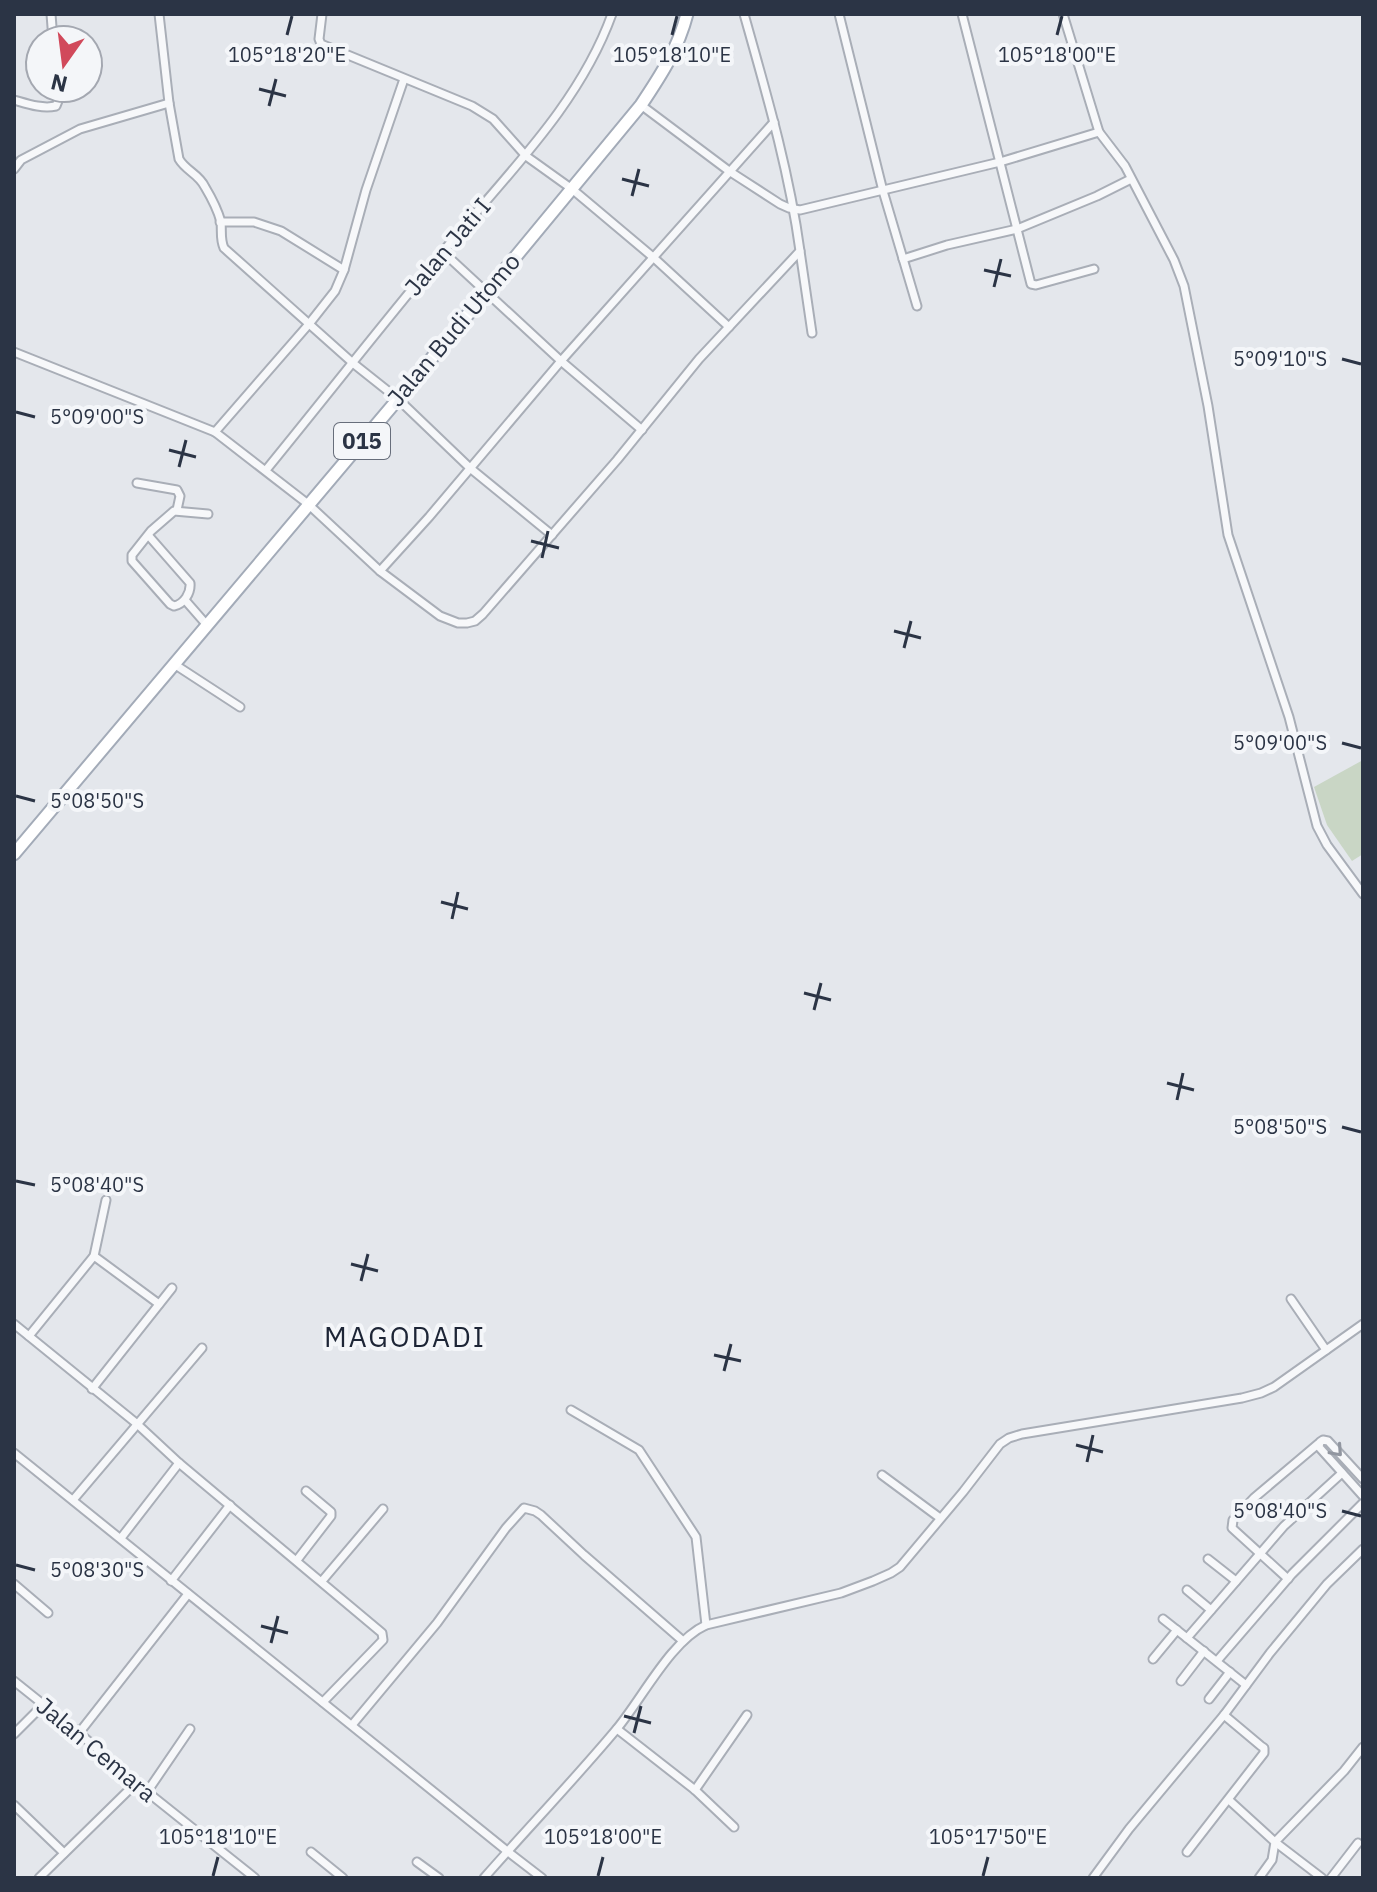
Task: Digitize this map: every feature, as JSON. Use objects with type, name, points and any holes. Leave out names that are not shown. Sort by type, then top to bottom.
[{"type":"main road","name":"Jalan Budi Utomo","points":[[14,854],[641,105],[671,59],[687,14]]},
{"type":"street","points":[[159,14],[179,159],[204,184],[220,222],[224,248],[354,364],[398,399],[470,468],[552,535]]},
{"type":"street","points":[[322,14],[321,44],[483,112],[504,130],[526,156],[572,189],[654,258],[729,327]]},
{"type":"street","name":"Jalan Jati I","points":[[266,470],[443,252],[526,156],[574,89],[604,37],[612,14]]},
{"type":"street","points":[[744,14],[794,210],[812,333]]},
{"type":"street","points":[[839,14],[883,191],[917,306]]},
{"type":"street","points":[[962,14],[1032,285],[1094,269]]},
{"type":"street","points":[[1063,14],[1099,132],[1125,166],[1174,260],[1184,286],[1208,406],[1228,535],[1289,717],[1317,826],[1363,894]]},
{"type":"street","points":[[215,432],[335,291],[404,79]]},
{"type":"street","points":[[14,169],[21,160],[80,129],[169,103]]},
{"type":"street","points":[[28,104],[50,107],[57,104]]},
{"type":"street","points":[[641,105],[729,171],[794,210],[806,210],[1000,162],[1099,132]]},
{"type":"street","points":[[380,571],[561,361],[774,122]]},
{"type":"street","points":[[903,259],[1017,229],[1131,179]]},
{"type":"street","points":[[220,222],[245,221],[271,227],[344,270]]},
{"type":"street","points":[[14,352],[215,432],[308,504],[380,571],[440,616],[467,623],[483,614],[699,359],[800,251]]},
{"type":"street","points":[[443,252],[561,361],[642,430]]},
{"type":"street","points":[[137,483],[177,490],[180,496],[177,510]]},
{"type":"street","points":[[148,535],[190,583],[185,600],[178,606],[170,604],[132,561],[132,555],[148,535],[171,513],[177,510],[208,514]]},
{"type":"street","points":[[185,600],[206,624]]},
{"type":"street","points":[[174,664],[240,707]]},
{"type":"street","points":[[29,1336],[94,1256],[106,1200]]},
{"type":"street","points":[[94,1256],[159,1304]]},
{"type":"street","points":[[92,1389],[172,1288]]},
{"type":"street","points":[[1291,1299],[1326,1350]]},
{"type":"street","points":[[14,1324],[136,1423],[179,1463],[382,1633],[384,1638],[323,1702]]},
{"type":"street","points":[[484,1878],[617,1729],[690,1634],[706,1625],[841,1593],[891,1573],[900,1567],[1000,1444],[1009,1438],[1252,1396],[1274,1387],[1360,1326],[1363,1336]]},
{"type":"street","points":[[73,1500],[202,1348]]},
{"type":"street","points":[[571,1410],[639,1450],[696,1537],[706,1625]]},
{"type":"street","points":[[1288,1579],[1232,1528],[1233,1520],[1254,1498],[1323,1440],[1328,1441],[1363,1479]]},
{"type":"street","points":[[1318,1444],[1363,1496]]},
{"type":"street","points":[[14,1453],[542,1878]]},
{"type":"street","points":[[121,1538],[179,1463]]},
{"type":"street","points":[[1187,1638],[1284,1526],[1342,1473]]},
{"type":"street","points":[[882,1475],[940,1518]]},
{"type":"street","points":[[297,1560],[331,1516],[331,1512],[306,1491]]},
{"type":"street","points":[[1217,1661],[1288,1579],[1363,1503]]},
{"type":"street","points":[[171,1581],[230,1505]]},
{"type":"street","points":[[352,1725],[437,1623],[524,1508],[541,1515],[683,1641]]},
{"type":"street","points":[[322,1581],[383,1509]]},
{"type":"street","points":[[1093,1878],[1270,1653],[1327,1584],[1363,1549]]},
{"type":"street","points":[[1208,1559],[1236,1581]]},
{"type":"street","points":[[14,1584],[48,1613]]},
{"type":"street","points":[[1187,1590],[1211,1610]]},
{"type":"street","points":[[79,1733],[188,1594]]},
{"type":"street","points":[[1163,1619],[1246,1685]]},
{"type":"street","points":[[1153,1659],[1177,1630]]},
{"type":"street","points":[[1181,1681],[1204,1651]]},
{"type":"street","points":[[1209,1699],[1230,1672]]},
{"type":"street","name":"Jalan Cemara","points":[[14,1681],[255,1878]]},
{"type":"street","points":[[14,1734],[42,1706]]},
{"type":"street","points":[[695,1790],[747,1715]]},
{"type":"street","points":[[1187,1852],[1265,1751],[1224,1715]]},
{"type":"street","points":[[147,1792],[190,1729]]},
{"type":"street","points":[[617,1729],[695,1790],[734,1827]]},
{"type":"street","points":[[1259,1878],[1272,1860],[1275,1842],[1363,1747]]},
{"type":"street","points":[[39,1878],[136,1783]]},
{"type":"street","points":[[1229,1800],[1275,1842],[1322,1878]]},
{"type":"street","points":[[14,1805],[64,1853]]},
{"type":"street","points":[[1331,1878],[1358,1843]]},
{"type":"street","points":[[311,1852],[343,1878]]},
{"type":"street","points":[[417,1862],[439,1878]]},
{"type":"green space","points":[[1363,760],[1363,854],[1352,861],[1327,825],[1314,787]]},
{"type":"district","name":"MAGODADI","points":[[405,1337]]}]
